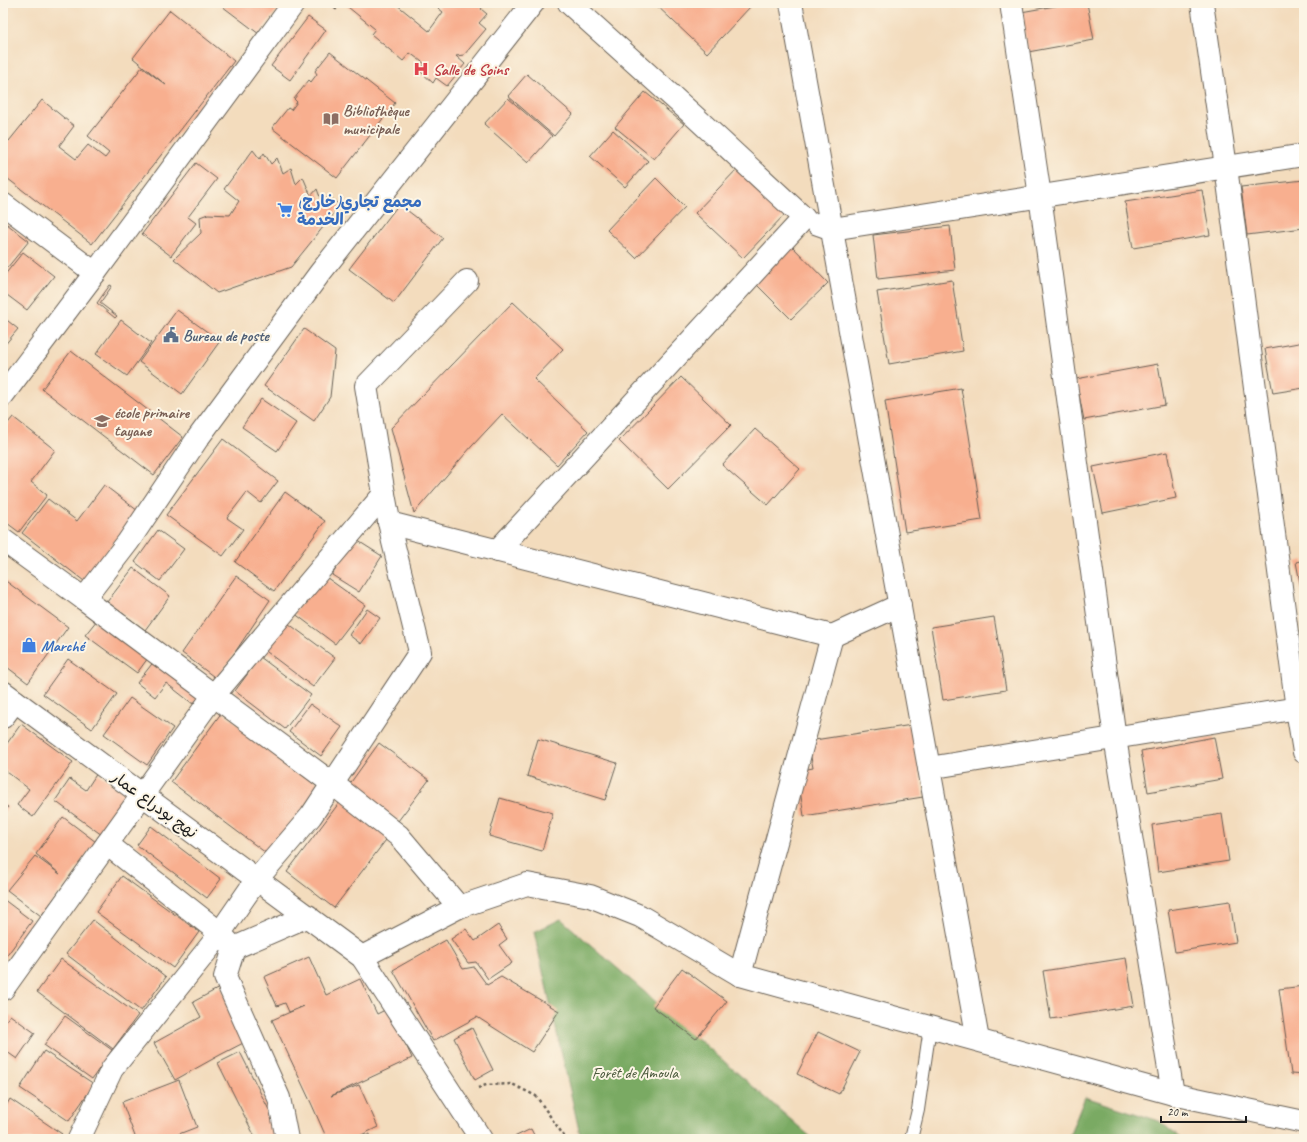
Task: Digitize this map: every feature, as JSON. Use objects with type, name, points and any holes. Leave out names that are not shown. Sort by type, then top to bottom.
[{"type":"street","points":[[3,395],[294,3]]},
{"type":"street","points":[[84,600],[128,542],[198,438],[320,273],[534,3]]},
{"type":"street","points":[[569,3],[804,218],[832,229],[1304,155]]},
{"type":"street","points":[[791,3],[978,1040]]},
{"type":"street","points":[[1011,3],[1040,196],[1115,738],[1173,1094]]},
{"type":"street","points":[[1202,3],[1301,708],[1304,752]]},
{"type":"street","points":[[3,204],[95,273]]},
{"type":"street","points":[[497,550],[804,218]]},
{"type":"street","points":[[79,1139],[112,1069],[227,940],[257,879],[311,816],[420,652],[389,523],[366,386],[467,281]]},
{"type":"street","points":[[3,989],[214,695],[384,494]]},
{"type":"street","points":[[389,523],[832,636],[900,606]]},
{"type":"street","points":[[3,540],[214,695],[333,784],[399,836],[459,907]]},
{"type":"street","points":[[740,974],[832,636]]},
{"type":"street","name":"نهج بودراع عمار","points":[[7,703],[142,794],[362,957],[481,1139]]},
{"type":"street","points":[[929,768],[1301,708]]},
{"type":"street","points":[[107,844],[227,940]]},
{"type":"street","points":[[362,957],[459,907],[527,884],[590,896],[640,916],[740,974],[1173,1094],[1304,1122]]},
{"type":"street","points":[[227,940],[308,916]]},
{"type":"street","points":[[227,940],[225,977],[279,1098],[287,1139]]},
{"type":"lane","points":[[911,1139],[918,1110],[930,1027]]},
{"type":"path","points":[[330,3],[336,9],[339,3]]},
{"type":"path","points":[[452,1095],[486,1085],[512,1084],[536,1096],[566,1139]]},
{"type":"green space","name":"Forêt de Amoula","points":[[561,919],[813,1139],[581,1139],[534,932]]},
{"type":"green space","points":[[1085,1097],[1159,1121],[1181,1139],[1068,1139]]},
{"type":"building","points":[[218,3],[282,3],[259,34]]},
{"type":"building","name":"Salle de Soins","points":[[343,3],[397,3],[396,4],[429,31],[443,12],[438,8],[442,3],[486,3],[481,9],[487,14],[479,23],[486,29],[464,55],[456,56],[465,64],[447,86],[436,78],[433,83],[420,71],[425,64],[410,53],[403,61],[371,34],[375,29]]},
{"type":"building","points":[[654,3],[748,3],[751,6],[707,53]]},
{"type":"building","points":[[1072,3],[1087,3],[1094,40],[1028,52],[1021,12]]},
{"type":"building","points":[[170,10],[234,61],[92,244],[3,175],[3,137],[9,141],[42,100],[74,126],[59,146],[76,159],[88,145],[105,158],[109,153],[88,136],[142,67],[166,85],[133,58]]},
{"type":"building","points":[[308,17],[326,30],[290,80],[271,66]]},
{"type":"building","name":"Bibliothèque municipale","points":[[330,52],[395,103],[337,178],[272,128],[288,108],[291,110],[297,102],[294,99],[309,80],[311,82],[317,74],[315,71]]},
{"type":"building","points":[[527,74],[573,114],[554,136],[508,96]]},
{"type":"building","points":[[645,92],[684,124],[654,159],[615,127]]},
{"type":"building","points":[[508,98],[552,136],[528,163],[484,124]]},
{"type":"building","points":[[613,130],[648,161],[625,187],[590,156]]},
{"type":"building","points":[[253,150],[260,159],[264,153],[271,164],[277,158],[283,173],[291,168],[296,184],[303,177],[311,196],[317,189],[322,203],[329,196],[340,206],[291,267],[217,293],[174,259],[201,233],[200,217],[208,214],[230,215],[239,201],[224,189]]},
{"type":"building","points":[[196,163],[217,179],[188,217],[196,223],[171,256],[142,234]]},
{"type":"building","points":[[739,167],[787,212],[743,258],[695,213]]},
{"type":"building","points":[[656,178],[685,207],[636,258],[607,230]]},
{"type":"building","points":[[1304,180],[1304,228],[1247,235],[1241,187]]},
{"type":"building","points":[[1202,190],[1210,235],[1133,248],[1125,202]]},
{"type":"building","points":[[399,204],[443,238],[394,303],[349,269]]},
{"type":"building","points":[[3,221],[29,241],[7,268],[3,264]]},
{"type":"building","points":[[950,226],[955,270],[878,279],[873,235]]},
{"type":"building","points":[[791,245],[828,283],[791,319],[754,282]]},
{"type":"building","points":[[23,252],[54,276],[27,310],[3,292],[3,277]]},
{"type":"building","points":[[952,280],[963,351],[889,364],[877,292]]},
{"type":"building","points":[[110,285],[112,286],[100,303],[117,316],[115,318],[97,303]]},
{"type":"building","points":[[513,302],[563,349],[534,379],[588,431],[557,465],[502,414],[414,513],[391,428]]},
{"type":"building","points":[[177,310],[220,341],[182,394],[139,362]]},
{"type":"building","points":[[3,317],[18,329],[3,347]]},
{"type":"building","points":[[121,320],[151,343],[127,376],[96,354]]},
{"type":"building","points":[[304,329],[335,351],[330,397],[314,421],[264,386]]},
{"type":"building","points":[[1304,342],[1304,388],[1273,393],[1265,349]]},
{"type":"building","points":[[71,351],[183,437],[154,475],[42,389]]},
{"type":"building","points":[[1158,364],[1165,405],[1084,420],[1076,379]]},
{"type":"building","points":[[681,377],[731,425],[668,489],[619,441]]},
{"type":"building","points":[[961,388],[982,520],[905,532],[885,401]]},
{"type":"building","points":[[261,399],[296,423],[277,451],[242,427]]},
{"type":"building","points":[[13,417],[55,450],[31,482],[47,495],[19,532],[3,520],[3,429]]},
{"type":"building","points":[[755,429],[800,469],[768,505],[722,465]]},
{"type":"building","points":[[223,439],[278,481],[261,503],[247,492],[227,518],[243,529],[223,556],[166,515]]},
{"type":"building","points":[[1167,452],[1176,498],[1103,513],[1093,467]]},
{"type":"building","points":[[104,485],[138,511],[84,581],[22,533],[48,499],[77,521]]},
{"type":"building","points":[[285,492],[325,521],[274,591],[235,562]]},
{"type":"building","points":[[158,530],[184,549],[160,581],[135,562]]},
{"type":"building","points":[[355,539],[382,556],[359,592],[332,575]]},
{"type":"building","points":[[1304,560],[1304,597],[1303,598],[1296,562]]},
{"type":"building","points":[[133,568],[170,596],[145,630],[107,602]]},
{"type":"building","points":[[323,575],[365,605],[335,644],[294,613]]},
{"type":"building","points":[[236,576],[270,600],[217,679],[182,653]]},
{"type":"building","name":"Marché","points":[[3,579],[68,627],[28,683],[3,664]]},
{"type":"building","points":[[367,609],[380,618],[361,644],[349,635]]},
{"type":"building","points":[[994,617],[1006,690],[943,700],[931,627]]},
{"type":"building","points":[[97,620],[148,658],[137,673],[85,635]]},
{"type":"building","points":[[285,621],[335,658],[313,687],[263,649]]},
{"type":"building","points":[[260,657],[311,695],[285,729],[235,691]]},
{"type":"building","points":[[68,659],[117,694],[92,729],[43,694]]},
{"type":"building","points":[[155,660],[200,696],[193,704],[166,683],[155,697],[137,683]]},
{"type":"building","points":[[130,698],[173,728],[147,765],[104,734]]},
{"type":"building","points":[[310,704],[342,727],[321,756],[289,732]]},
{"type":"building","points":[[222,712],[322,786],[270,856],[171,782]]},
{"type":"building","points":[[21,724],[73,762],[33,817],[17,805],[29,789],[3,769],[3,749]]},
{"type":"building","points":[[912,725],[923,797],[804,816],[797,771],[813,768],[808,741]]},
{"type":"building","points":[[1214,737],[1222,779],[1148,792],[1141,751]]},
{"type":"building","points":[[538,739],[617,763],[605,800],[527,776]]},
{"type":"building","points":[[379,743],[429,780],[398,821],[349,785]]},
{"type":"building","points":[[97,773],[130,796],[102,835],[55,801],[70,779],[86,790]]},
{"type":"building","points":[[345,795],[392,832],[334,908],[287,872]]},
{"type":"building","points":[[500,798],[553,813],[542,851],[489,836]]},
{"type":"building","points":[[3,804],[8,807],[3,813]]},
{"type":"building","points":[[1222,814],[1229,861],[1158,872],[1152,825]]},
{"type":"building","points":[[63,817],[96,842],[41,916],[7,890],[35,856],[60,874],[36,854]]},
{"type":"building","points":[[151,826],[221,879],[207,898],[137,845]]},
{"type":"building","points":[[122,876],[199,932],[173,968],[96,912]]},
{"type":"building","points":[[3,899],[32,921],[3,961]]},
{"type":"building","points":[[1230,901],[1236,942],[1175,952],[1168,910]]},
{"type":"building","points":[[93,920],[166,977],[141,1011],[66,954]]},
{"type":"building","points":[[498,925],[507,939],[499,945],[512,963],[488,979],[476,962],[468,963],[451,939],[466,929],[475,941]]},
{"type":"building","points":[[446,940],[463,969],[474,967],[487,985],[501,977],[559,1011],[532,1052],[477,1017],[433,1041],[393,970]]},
{"type":"building","points":[[309,957],[326,995],[360,979],[377,1014],[389,1008],[412,1058],[331,1096],[359,1085],[378,1127],[353,1139],[327,1139],[272,1020],[304,1006],[289,1012],[285,1003],[277,1006],[264,977]]},
{"type":"building","points":[[1126,958],[1134,1006],[1051,1019],[1043,971]]},
{"type":"building","points":[[61,959],[138,1015],[113,1049],[37,992]]},
{"type":"building","points":[[682,968],[727,1001],[696,1039],[653,1007]]},
{"type":"building","points":[[1304,986],[1304,1075],[1291,1074],[1279,989]]},
{"type":"building","points":[[221,987],[249,1040],[175,1080],[154,1043],[201,1017],[193,1002]]},
{"type":"building","points":[[10,1015],[35,1033],[17,1059],[3,1049],[3,1025]]},
{"type":"building","points":[[65,1016],[112,1050],[92,1079],[44,1045]]},
{"type":"building","points":[[472,1028],[493,1070],[475,1080],[454,1038]]},
{"type":"building","points":[[818,1032],[860,1052],[839,1094],[797,1074]]},
{"type":"building","points":[[44,1051],[94,1084],[69,1121],[20,1088]]},
{"type":"building","points":[[240,1052],[280,1132],[266,1139],[256,1139],[218,1063]]},
{"type":"building","points":[[179,1080],[197,1127],[166,1139],[136,1139],[122,1102]]},
{"type":"building","points":[[10,1099],[62,1134],[58,1139],[3,1139],[3,1111]]},
{"type":"building","points":[[531,1129],[536,1139],[510,1139]]},
{"type":"building","points":[[370,1134],[372,1139],[358,1139]]},
{"type":"place","name":"Salle de Soins","points":[[421,69]]},
{"type":"place","name":"Bibliothèque municipale","points":[[331,119]]},
{"type":"place","name":"(مجمع تجاري(خارج الخدمة","points":[[285,210]]},
{"type":"place","name":"Bureau de poste","points":[[171,335]]},
{"type":"place","name":"école primaire tayane","points":[[102,421]]},
{"type":"place","name":"Marché","points":[[29,645]]}]
